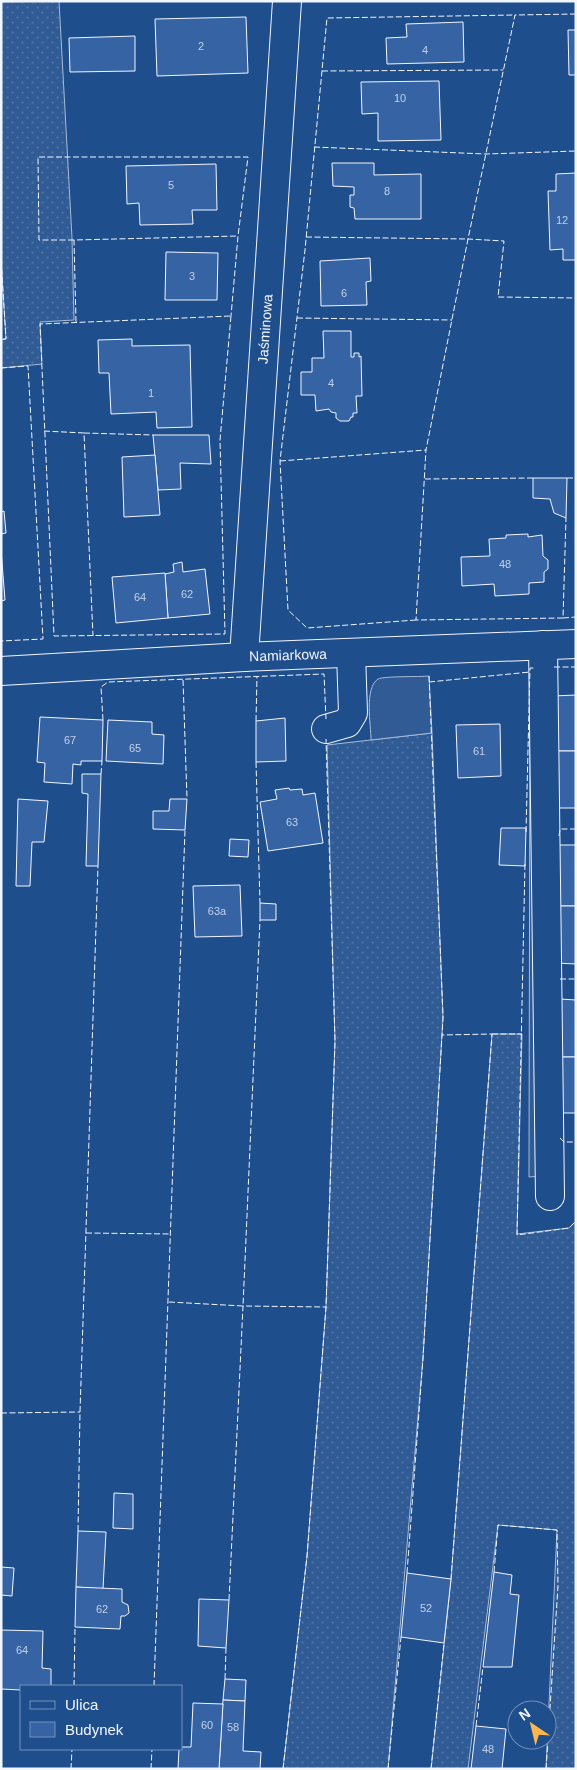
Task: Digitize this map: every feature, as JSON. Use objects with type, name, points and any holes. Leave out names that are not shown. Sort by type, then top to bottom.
[{"type":"street","name":"Jaśminowa","points":[[244,657],[287,1]]},
{"type":"street","name":"Namiarkowa","points":[[1,671],[244,657],[576,644]]},
{"type":"street","points":[[543,645],[550,1196]]},
{"type":"street","points":[[326,729],[347,723],[353,713],[351,653]]},
{"type":"shaded area","points":[[59,1],[72,238],[74,320],[40,322],[42,364],[1,368],[1,340],[6,339],[1,261],[1,2]]},
{"type":"shaded area","points":[[429,676],[432,733],[371,740],[370,698],[371,690],[378,679]]},
{"type":"shaded area","points":[[540,682],[541,1176],[529,1177],[530,683]]},
{"type":"shaded area","points":[[432,733],[443,1017],[423,1358],[388,1769],[283,1769],[307,1556],[326,1307],[335,1041],[327,745]]},
{"type":"shaded area","points":[[492,1034],[522,1034],[517,1234],[569,1228],[576,1221],[576,1769],[546,1769],[547,1750],[557,1750],[557,1700],[549,1700],[557,1530],[498,1525],[468,1769],[431,1769],[451,1579]]},
{"type":"building","points":[[246,17],[248,73],[157,76],[155,19]]},
{"type":"building","points":[[463,22],[464,62],[387,64],[386,38],[407,37],[406,24]]},
{"type":"building","points":[[568,30],[576,30],[576,75],[569,75]]},
{"type":"building","points":[[135,36],[135,71],[70,72],[69,38]]},
{"type":"building","points":[[439,81],[441,140],[378,141],[378,113],[362,114],[361,82]]},
{"type":"building","points":[[332,163],[374,163],[374,175],[421,174],[421,219],[355,219],[354,208],[350,207],[350,195],[354,195],[354,187],[333,186]]},
{"type":"building","points":[[216,164],[217,210],[192,210],[193,224],[140,225],[139,203],[127,204],[126,166]]},
{"type":"building","points":[[576,173],[576,260],[563,260],[563,249],[550,250],[548,191],[556,191],[556,174]]},
{"type":"building","points":[[166,252],[218,253],[217,300],[165,300]]},
{"type":"building","points":[[370,258],[371,281],[366,282],[367,305],[321,306],[320,261]]},
{"type":"building","points":[[323,331],[351,331],[351,357],[354,357],[354,353],[359,353],[359,357],[361,356],[362,396],[356,396],[357,413],[353,413],[353,417],[349,421],[340,421],[336,418],[336,413],[331,412],[329,409],[316,411],[315,395],[301,395],[301,372],[312,372],[312,358],[324,358]]},
{"type":"building","points":[[132,339],[132,346],[190,345],[192,427],[157,428],[156,412],[111,414],[109,373],[99,373],[98,340]]},
{"type":"building","points":[[153,435],[209,435],[211,464],[180,463],[181,489],[158,490]]},
{"type":"building","points":[[155,455],[160,515],[124,517],[122,457]]},
{"type":"building","points":[[533,478],[567,478],[566,518],[554,513],[550,499],[533,498]]},
{"type":"building","points":[[4,511],[6,533],[1,534],[1,512]]},
{"type":"building","points":[[528,534],[528,537],[542,535],[543,556],[548,560],[548,569],[544,572],[544,582],[529,583],[529,594],[495,596],[494,584],[462,586],[461,557],[490,556],[489,539],[506,538],[506,535]]},
{"type":"building","points":[[1,550],[5,600],[1,601]]},
{"type":"building","points":[[182,562],[183,572],[205,569],[210,614],[168,618],[165,574],[174,572],[173,564]]},
{"type":"building","points":[[165,573],[168,618],[116,623],[112,577]]},
{"type":"building","points":[[576,695],[576,751],[555,751],[553,696]]},
{"type":"building","points":[[40,717],[103,720],[102,761],[81,761],[81,765],[73,764],[72,784],[44,782],[45,763],[37,762]]},
{"type":"building","points":[[285,718],[286,761],[256,762],[256,721]]},
{"type":"building","points":[[108,720],[152,722],[152,734],[164,735],[163,764],[106,761]]},
{"type":"building","points":[[500,724],[501,776],[458,778],[456,725]]},
{"type":"building","points":[[555,751],[576,751],[576,808],[555,808]]},
{"type":"building","points":[[82,774],[101,774],[98,866],[86,866],[88,794],[82,793]]},
{"type":"building","points":[[289,788],[290,790],[302,789],[303,795],[315,793],[323,843],[268,851],[260,802],[277,799],[275,790]]},
{"type":"building","points":[[18,799],[48,801],[44,842],[32,842],[30,886],[16,886]]},
{"type":"building","points":[[170,799],[187,799],[185,830],[153,829],[153,811],[169,811]]},
{"type":"building","points":[[501,828],[526,828],[525,866],[499,865]]},
{"type":"building","points":[[230,839],[249,840],[248,857],[229,856]]},
{"type":"building","points":[[557,845],[576,845],[576,906],[556,906]]},
{"type":"building","points":[[240,885],[242,936],[195,937],[193,886]]},
{"type":"building","points":[[260,903],[276,904],[276,920],[260,920]]},
{"type":"building","points":[[556,906],[576,906],[576,964],[555,963]]},
{"type":"building","points":[[560,999],[576,1000],[576,1057],[555,1057]]},
{"type":"building","points":[[555,1057],[576,1057],[576,1113],[554,1113]]},
{"type":"building","points":[[114,1493],[133,1494],[133,1529],[113,1528]]},
{"type":"building","points":[[78,1531],[106,1532],[103,1589],[76,1587]]},
{"type":"building","points":[[1,1567],[14,1568],[12,1596],[1,1595]]},
{"type":"building","points":[[494,1572],[512,1575],[510,1594],[519,1595],[512,1667],[483,1667]]},
{"type":"building","points":[[407,1573],[451,1579],[444,1643],[401,1637]]},
{"type":"building","points":[[76,1587],[122,1589],[122,1602],[128,1605],[129,1613],[121,1616],[120,1629],[75,1627]]},
{"type":"building","points":[[199,1599],[229,1600],[226,1648],[198,1646]]},
{"type":"building","points":[[1,1630],[43,1631],[42,1668],[51,1669],[51,1685],[20,1685],[20,1690],[1,1689]]},
{"type":"building","points":[[225,1679],[246,1680],[245,1701],[223,1700]]},
{"type":"building","points":[[223,1700],[245,1701],[243,1751],[261,1752],[260,1769],[219,1769]]},
{"type":"building","points":[[193,1703],[223,1704],[219,1769],[178,1769],[179,1750],[182,1750],[182,1747],[191,1747]]},
{"type":"building","points":[[476,1726],[506,1729],[502,1769],[471,1769]]},
{"type":"fence","points":[[576,14],[515,15],[468,239],[504,241],[498,297],[576,298]]},
{"type":"fence","points":[[416,620],[307,628],[288,610],[280,461],[305,250],[327,18],[515,15]]},
{"type":"fence","points":[[322,71],[503,70]]},
{"type":"fence","points":[[314,147],[486,154],[576,151]]},
{"type":"fence","points":[[74,240],[39,240],[38,157],[248,157],[238,236]]},
{"type":"fence","points":[[76,322],[74,240],[238,236],[231,316]]},
{"type":"fence","points":[[306,237],[468,239],[426,450],[416,620],[563,618],[566,518]]},
{"type":"fence","points":[[1,260],[6,339],[1,339]]},
{"type":"fence","points":[[231,316],[220,440],[225,634],[54,636],[40,324],[231,316]]},
{"type":"fence","points":[[297,318],[452,320]]},
{"type":"fence","points":[[1,368],[28,366],[43,639],[1,641]]},
{"type":"fence","points":[[44,431],[84,433],[93,636]]},
{"type":"fence","points":[[84,433],[153,435]]},
{"type":"fence","points":[[280,461],[426,450]]},
{"type":"fence","points":[[425,479],[533,478]]},
{"type":"fence","points":[[567,478],[576,478]]},
{"type":"fence","points":[[563,618],[576,617]]},
{"type":"fence","points":[[554,667],[576,667]]},
{"type":"fence","points":[[526,832],[530,668],[534,668]]},
{"type":"fence","points":[[429,682],[530,672]]},
{"type":"fence","points":[[103,720],[101,687],[108,682],[324,674],[326,719]]},
{"type":"fence","points":[[256,721],[257,676]]},
{"type":"fence","points":[[429,676],[443,1017],[442,1035]]},
{"type":"fence","points":[[183,680],[187,799]]},
{"type":"fence","points":[[283,1769],[307,1556],[326,1307],[335,1041],[326,739]]},
{"type":"fence","points":[[101,774],[102,761]]},
{"type":"fence","points":[[256,762],[260,903]]},
{"type":"fence","points":[[559,836],[560,829],[576,829]]},
{"type":"fence","points":[[154,1685],[185,830]]},
{"type":"fence","points":[[525,864],[517,1235],[569,1228],[576,1221]]},
{"type":"fence","points":[[78,1531],[80,1412],[98,866]]},
{"type":"fence","points":[[169,1302],[243,1306],[260,920]]},
{"type":"fence","points":[[560,979],[576,979]]},
{"type":"fence","points":[[492,1034],[522,1034]]},
{"type":"fence","points":[[407,1573],[423,1358],[442,1035],[492,1034],[451,1579]]},
{"type":"fence","points":[[560,1138],[564,1142],[576,1142]]},
{"type":"fence","points":[[86,1233],[171,1234]]},
{"type":"fence","points":[[229,1600],[243,1306],[326,1307]]},
{"type":"fence","points":[[1,1413],[80,1412]]},
{"type":"fence","points":[[494,1572],[498,1525],[557,1530],[558,1586],[546,1769]]},
{"type":"fence","points":[[74,1685],[75,1627]]},
{"type":"fence","points":[[388,1769],[401,1637]]},
{"type":"fence","points":[[431,1769],[444,1643]]},
{"type":"fence","points":[[225,1679],[226,1648]]},
{"type":"fence","points":[[476,1726],[483,1667]]},
{"type":"fence","points":[[71,1769],[72,1750]]},
{"type":"fence","points":[[151,1769],[152,1750]]}]
